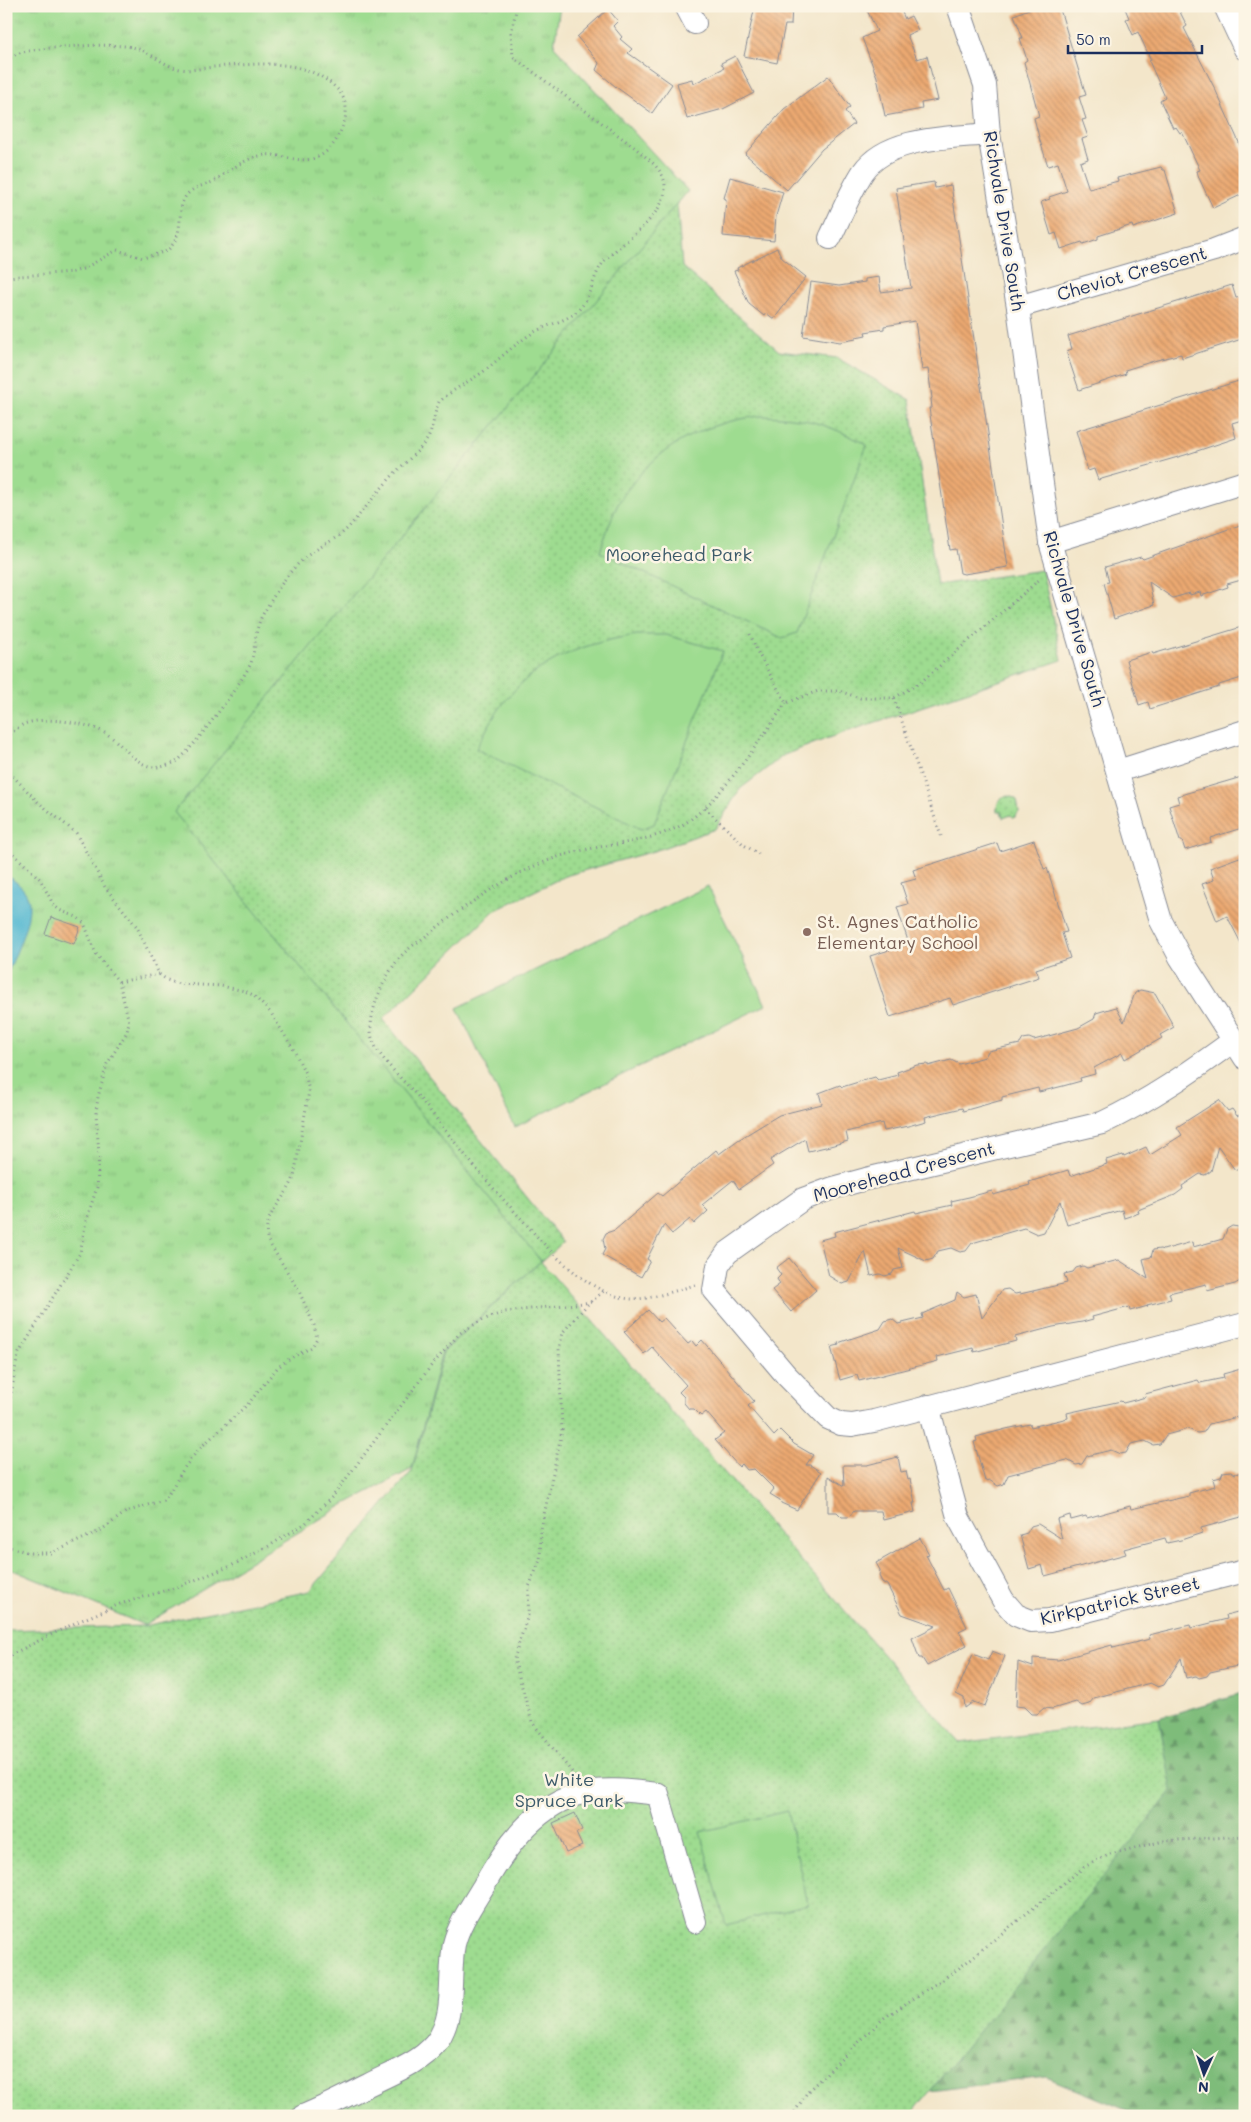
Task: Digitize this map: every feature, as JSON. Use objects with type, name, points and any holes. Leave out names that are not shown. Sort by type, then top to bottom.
[{"type":"street","name":"Richvale Drive South","points":[[958,6],[985,85],[989,134],[1018,307],[1050,542],[1161,921],[1180,957],[1239,1049]]},
{"type":"street","points":[[1225,6],[1245,49]]},
{"type":"street","points":[[830,238],[864,171],[881,156],[911,142],[989,134]]},
{"type":"street","name":"Cheviot Crescent","points":[[1018,307],[1214,250],[1245,238]]},
{"type":"street","points":[[1050,542],[1245,482]]},
{"type":"street","points":[[1118,771],[1245,731]]},
{"type":"street","name":"Moorehead Crescent","points":[[714,1280],[718,1266],[727,1253],[803,1199],[841,1186],[1102,1123],[1127,1111],[1207,1060],[1239,1049]]},
{"type":"street","points":[[714,1280],[714,1290],[786,1375],[828,1418],[841,1424],[852,1424],[928,1406],[1245,1324]]},
{"type":"street","name":"Kirkpatrick Street","points":[[928,1406],[958,1517],[1003,1600],[1016,1615],[1031,1621],[1050,1620],[1245,1571]]},
{"type":"street","points":[[303,2116],[416,2061],[436,2043],[447,2023],[455,1943],[465,1918],[493,1868],[518,1835],[547,1808],[575,1795],[589,1792],[626,1790],[658,1794],[695,1922]]},
{"type":"path","points":[[6,738],[24,724],[38,721],[55,721],[92,727],[106,733],[137,761],[148,766],[164,766],[176,761],[187,752],[214,718],[246,672],[254,651],[254,638],[264,611],[288,575],[309,554],[347,528],[424,443],[430,436],[435,410],[439,402],[481,373],[532,333],[560,321],[581,308],[606,259],[657,212],[664,196],[664,183],[661,173],[650,161],[514,57],[511,33],[517,6]]},
{"type":"path","points":[[6,60],[21,52],[34,50],[88,46],[124,46],[145,52],[182,70],[240,66],[291,66],[318,74],[328,80],[343,96],[347,105],[345,121],[335,144],[318,156],[307,161],[277,155],[256,157],[231,168],[215,180],[190,191],[180,207],[178,235],[167,252],[143,258],[117,250],[83,269],[73,272],[6,278]]},
{"type":"path","points":[[714,1280],[631,1299],[604,1291],[585,1279],[548,1249],[467,1158],[424,1103],[384,1058],[373,1040],[370,1024],[373,1010],[392,969],[402,955],[476,901],[519,875],[556,857],[665,833],[684,824],[705,808],[745,760],[786,703],[818,692],[839,691],[860,698],[894,698],[922,682],[1057,564]]},
{"type":"path","points":[[750,634],[758,653],[786,703]]},
{"type":"path","points":[[894,698],[941,836]]},
{"type":"path","points":[[6,769],[38,802],[76,833],[105,888],[137,927],[159,974],[167,980],[179,984],[221,986],[253,995],[271,1012],[279,1024],[305,1073],[309,1090],[294,1177],[290,1187],[267,1220],[266,1235],[298,1289],[317,1332],[316,1343],[312,1347],[289,1359],[278,1368],[248,1404],[198,1449],[184,1468],[172,1490],[163,1500],[126,1512],[100,1531],[52,1553],[30,1553],[6,1546]]},
{"type":"path","points":[[705,808],[744,845],[762,856]]},
{"type":"path","points":[[6,847],[40,879],[53,904],[59,910],[84,923],[96,954],[119,982],[129,1022],[127,1032],[107,1064],[98,1097],[96,1113],[99,1155],[97,1187],[86,1221],[80,1253],[19,1353],[14,1366],[10,1401],[6,1410]]},
{"type":"path","points":[[119,982],[159,974]]},
{"type":"path","points":[[589,1792],[532,1722],[514,1659],[528,1615],[529,1588],[540,1560],[540,1529],[562,1431],[559,1349],[563,1332],[604,1291]]},
{"type":"path","points":[[6,1657],[77,1622],[120,1604],[231,1566],[269,1546],[306,1523],[333,1496],[431,1366],[460,1333],[482,1320],[505,1312],[592,1302]]},
{"type":"path","points":[[792,2116],[808,2090],[884,2018],[958,1969],[1084,1867],[1110,1854],[1164,1841],[1245,1836]]},
{"type":"green space","points":[[6,6],[560,6],[554,46],[688,191],[175,812],[541,1261],[442,1352],[412,1469],[347,1503],[144,1625],[6,1567]]},
{"type":"green space","name":"White Spruce Park","points":[[677,203],[682,267],[779,351],[837,358],[910,400],[937,585],[1042,570],[1062,660],[831,737],[784,755],[740,789],[715,829],[657,850],[565,876],[494,911],[383,1019],[563,1242],[541,1262],[960,1743],[1159,1718],[1172,1791],[910,2116],[6,2116],[6,1630],[144,1626],[310,1591],[412,1471],[443,1352],[541,1261],[174,812]]},
{"type":"green space","name":"Moorehead Park","points":[[760,416],[790,418],[827,426],[867,445],[797,633],[782,638],[600,552],[617,505],[648,465],[681,441],[699,432],[738,419]]},
{"type":"green space","points":[[637,635],[666,635],[723,651],[654,824],[641,829],[476,749],[506,700],[533,674],[549,663],[582,648],[600,642]]},
{"type":"green space","points":[[1010,796],[1017,800],[1019,812],[1014,818],[1011,815],[1003,818],[1001,811],[997,811],[997,805],[1002,798]]},
{"type":"green space","points":[[708,886],[766,1005],[515,1127],[457,1008]]},
{"type":"green space","points":[[1245,1692],[1245,2116],[1141,2116],[1046,2077],[930,2091],[1171,1791],[1159,1718]]},
{"type":"green space","points":[[787,1811],[808,1904],[726,1925],[700,1832]]},
{"type":"water","points":[[6,875],[22,887],[28,898],[29,906],[26,927],[6,977]]},
{"type":"building","points":[[755,6],[792,6],[791,25],[785,25],[777,63],[744,56]]},
{"type":"building","points":[[865,6],[899,6],[905,19],[911,16],[918,30],[907,35],[917,59],[927,56],[938,100],[921,103],[922,109],[885,116],[877,77],[862,38],[877,31]]},
{"type":"building","points":[[1036,6],[1059,6],[1086,95],[1079,97],[1086,119],[1082,120],[1088,137],[1082,139],[1088,159],[1080,162],[1089,189],[1118,181],[1117,178],[1161,167],[1165,170],[1178,213],[1133,228],[1132,225],[1098,236],[1098,239],[1061,249],[1056,233],[1051,235],[1041,202],[1067,191],[1058,163],[1048,166],[1040,141],[1034,118],[1039,116],[1024,62],[1027,60],[1020,38],[1023,38],[1014,15]]},
{"type":"building","points":[[1124,6],[1151,6],[1153,10],[1162,6],[1177,6],[1187,26],[1184,28],[1216,91],[1245,156],[1245,193],[1213,208],[1199,178],[1197,171],[1200,170],[1182,132],[1180,133],[1176,127],[1173,128],[1160,100],[1165,97],[1149,61],[1151,60],[1138,32],[1133,35],[1126,19],[1129,18]]},
{"type":"building","points":[[608,9],[618,21],[613,26],[622,37],[620,39],[632,49],[628,53],[672,84],[652,113],[596,70],[599,63],[577,37]]},
{"type":"building","points":[[735,56],[754,93],[723,109],[687,119],[677,83],[692,79],[693,84],[724,68],[721,63]]},
{"type":"building","points":[[828,76],[850,107],[845,111],[854,124],[822,149],[787,190],[745,154],[784,109]]},
{"type":"building","points":[[730,177],[783,192],[776,216],[774,241],[723,236],[726,199],[724,198]]},
{"type":"building","points":[[934,182],[935,188],[951,185],[1008,567],[964,574],[960,573],[956,549],[950,550],[929,408],[932,408],[932,398],[928,369],[922,370],[915,321],[884,326],[884,329],[865,332],[866,335],[856,337],[856,339],[840,342],[803,336],[811,282],[839,286],[865,282],[865,279],[879,277],[881,292],[911,288],[896,188]]},
{"type":"building","points":[[777,248],[782,258],[806,277],[774,319],[766,313],[764,316],[749,304],[734,271]]},
{"type":"building","points":[[1232,285],[1236,298],[1242,297],[1245,305],[1245,338],[1182,358],[1181,354],[1125,370],[1126,374],[1079,390],[1066,351],[1072,349],[1068,336]]},
{"type":"building","points":[[1242,380],[1245,389],[1245,419],[1232,423],[1236,438],[1098,480],[1094,469],[1088,471],[1076,431]]},
{"type":"building","points":[[1240,525],[1245,541],[1245,579],[1227,584],[1228,587],[1201,596],[1200,592],[1173,598],[1149,582],[1154,605],[1114,619],[1104,583],[1109,582],[1105,567],[1141,557],[1143,559]]},
{"type":"building","points":[[1245,626],[1245,677],[1150,709],[1148,702],[1139,705],[1126,660],[1152,652],[1153,654]]},
{"type":"building","points":[[1245,776],[1245,827],[1210,838],[1211,842],[1185,850],[1182,841],[1180,841],[1169,806],[1179,803],[1177,796]]},
{"type":"building","points":[[1034,840],[1044,869],[1047,868],[1067,932],[1062,933],[1070,958],[1036,969],[1039,977],[953,1005],[950,998],[890,1017],[870,956],[909,944],[897,907],[908,904],[901,883],[916,879],[913,870],[997,843],[1000,851]]},
{"type":"building","points":[[1245,855],[1245,951],[1227,916],[1217,921],[1202,884],[1214,880],[1210,868]]},
{"type":"building","points":[[51,917],[80,927],[74,944],[45,934]]},
{"type":"building","points":[[1140,990],[1155,993],[1174,1027],[1160,1035],[1162,1038],[1125,1059],[1122,1053],[1094,1068],[1095,1074],[1080,1078],[1081,1081],[1039,1092],[1038,1088],[1002,1097],[1002,1100],[963,1111],[962,1108],[925,1117],[926,1121],[908,1126],[884,1131],[882,1123],[846,1132],[848,1141],[808,1151],[805,1139],[770,1160],[773,1165],[739,1189],[733,1180],[702,1205],[708,1211],[694,1224],[690,1219],[672,1234],[664,1225],[647,1259],[650,1261],[641,1277],[602,1255],[605,1249],[603,1239],[606,1233],[615,1230],[658,1193],[662,1196],[716,1150],[719,1154],[779,1115],[822,1104],[819,1093],[840,1085],[842,1087],[875,1077],[878,1080],[898,1075],[897,1072],[917,1065],[928,1064],[928,1066],[951,1060],[959,1064],[985,1057],[988,1051],[1020,1044],[1023,1039],[1029,1038],[1034,1040],[1078,1028],[1094,1019],[1096,1013],[1116,1007],[1124,1022],[1135,993]]},
{"type":"building","points":[[1219,1100],[1228,1111],[1232,1109],[1237,1116],[1239,1115],[1245,1124],[1245,1164],[1235,1170],[1218,1146],[1211,1171],[1205,1175],[1200,1174],[1182,1186],[1183,1189],[1175,1195],[1138,1210],[1139,1213],[1124,1218],[1122,1210],[1067,1225],[1060,1201],[1044,1232],[1037,1234],[1024,1228],[972,1243],[966,1251],[960,1252],[951,1248],[938,1251],[933,1259],[926,1261],[898,1248],[903,1268],[894,1270],[892,1274],[885,1276],[880,1274],[871,1276],[865,1251],[849,1282],[842,1284],[829,1276],[820,1240],[835,1236],[834,1232],[915,1211],[916,1213],[952,1205],[951,1201],[992,1191],[993,1195],[1030,1185],[1029,1182],[1068,1170],[1070,1176],[1107,1164],[1106,1160],[1123,1155],[1124,1157],[1146,1147],[1150,1155],[1182,1135],[1177,1127]]},
{"type":"building","points":[[1232,1226],[1245,1228],[1245,1278],[1235,1284],[1207,1291],[1206,1284],[1169,1293],[1171,1299],[1148,1306],[1130,1311],[1129,1307],[1092,1317],[1093,1319],[1082,1322],[1015,1337],[1016,1341],[974,1352],[973,1348],[937,1357],[938,1361],[859,1381],[857,1375],[840,1380],[831,1347],[880,1329],[885,1321],[892,1319],[898,1324],[923,1318],[922,1314],[955,1300],[957,1292],[964,1297],[976,1294],[982,1318],[1002,1290],[1008,1289],[1015,1294],[1020,1294],[1067,1283],[1064,1274],[1073,1272],[1076,1268],[1083,1266],[1087,1268],[1119,1260],[1148,1279],[1143,1259],[1151,1257],[1153,1250],[1163,1250],[1192,1242],[1193,1247],[1223,1239],[1227,1229]]},
{"type":"building","points":[[789,1258],[816,1290],[791,1312],[772,1290],[780,1284],[777,1279],[781,1275],[776,1268]]},
{"type":"building","points":[[648,1310],[659,1322],[664,1318],[688,1344],[692,1341],[696,1346],[702,1340],[754,1401],[748,1406],[774,1436],[780,1430],[794,1444],[813,1455],[806,1465],[810,1465],[821,1472],[797,1510],[781,1503],[780,1500],[770,1494],[774,1489],[754,1469],[747,1470],[742,1464],[739,1467],[715,1440],[724,1433],[706,1412],[701,1416],[694,1409],[689,1409],[684,1403],[684,1397],[679,1392],[686,1385],[652,1347],[644,1354],[624,1332]]},
{"type":"building","points":[[1241,1369],[1245,1384],[1245,1410],[1240,1411],[1241,1416],[1209,1424],[1204,1432],[1197,1433],[1188,1429],[1166,1435],[1160,1444],[1153,1445],[1145,1441],[1131,1444],[1126,1453],[1120,1454],[1111,1450],[1087,1456],[1082,1464],[1076,1465],[1067,1460],[1008,1475],[1004,1484],[998,1486],[989,1480],[985,1481],[974,1442],[977,1441],[976,1437],[1030,1424],[1031,1427],[1068,1418],[1067,1413],[1121,1401],[1123,1403],[1146,1397],[1145,1394],[1198,1380],[1200,1383],[1224,1378],[1223,1374]]},
{"type":"building","points":[[898,1457],[901,1472],[906,1471],[908,1480],[910,1479],[915,1512],[883,1520],[881,1511],[854,1511],[849,1517],[842,1517],[837,1512],[828,1512],[828,1476],[844,1486],[843,1465],[867,1465]]},
{"type":"building","points":[[1231,1471],[1235,1474],[1245,1471],[1245,1516],[1201,1528],[1202,1533],[1181,1540],[1167,1543],[1165,1538],[1124,1549],[1126,1554],[1045,1576],[1042,1565],[1029,1569],[1020,1535],[1027,1533],[1031,1526],[1038,1524],[1062,1539],[1057,1519],[1070,1515],[1071,1520],[1086,1516],[1087,1518],[1130,1506],[1131,1509],[1189,1496],[1189,1493],[1215,1486],[1213,1479],[1221,1477],[1223,1472]]},
{"type":"building","points":[[920,1538],[929,1554],[926,1555],[944,1590],[948,1588],[967,1627],[959,1631],[967,1645],[927,1666],[922,1658],[919,1658],[912,1638],[936,1626],[902,1614],[887,1585],[882,1582],[879,1576],[880,1570],[876,1563]]},
{"type":"building","points":[[1245,1610],[1245,1660],[1242,1665],[1210,1672],[1207,1676],[1199,1678],[1196,1676],[1186,1678],[1181,1658],[1164,1685],[1158,1687],[1150,1683],[1094,1698],[1089,1704],[1082,1706],[1076,1702],[1052,1709],[1044,1708],[1037,1714],[1031,1714],[1024,1707],[1016,1706],[1018,1662],[1033,1667],[1033,1658],[1058,1660],[1112,1645],[1113,1648],[1150,1639],[1149,1635],[1190,1625],[1191,1628],[1227,1619],[1226,1615]]},
{"type":"building","points":[[992,1651],[1005,1656],[985,1706],[973,1702],[965,1708],[964,1698],[956,1694],[973,1654],[988,1660]]},
{"type":"building","points":[[575,1813],[582,1830],[576,1833],[582,1846],[566,1853],[553,1823]]},
{"type":"place","name":"St. Agnes Catholic Elementary School","points":[[807,932]]}]
